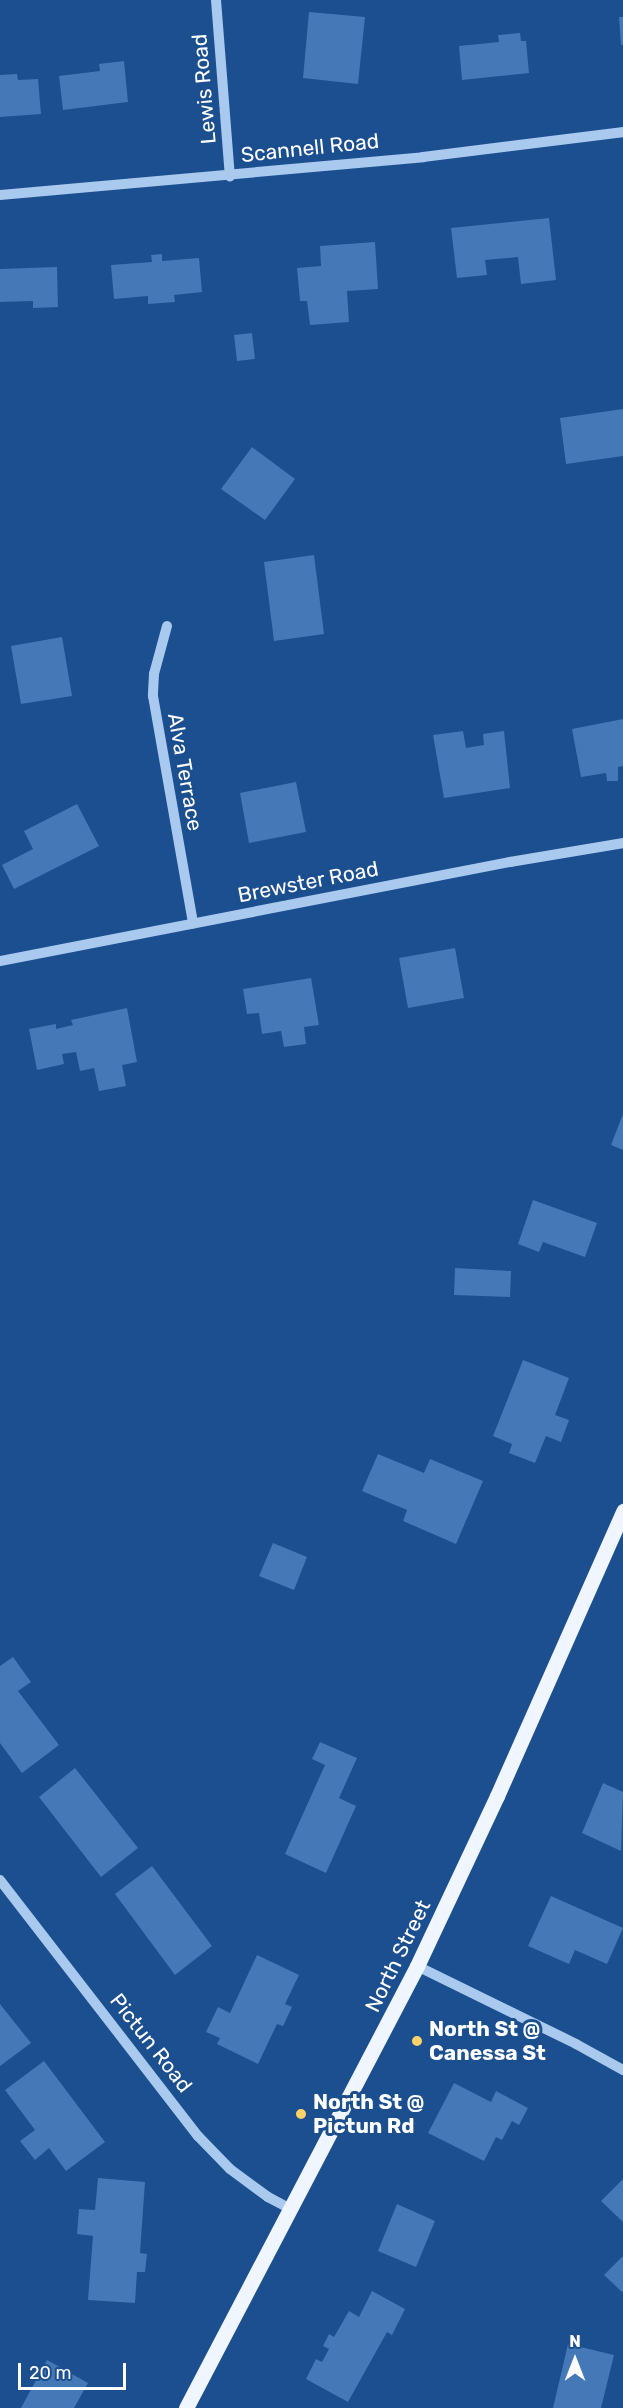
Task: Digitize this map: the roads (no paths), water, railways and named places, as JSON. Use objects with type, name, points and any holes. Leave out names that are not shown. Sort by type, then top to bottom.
[{"type":"main road","name":"North Street","points":[[186,2408],[417,1966],[496,1796],[623,1510]]},
{"type":"street","name":"Lewis Road","points":[[216,0],[230,176]]},
{"type":"street","name":"Scannell Road","points":[[0,195],[423,157],[623,132]]},
{"type":"street","name":"Alva Terrace","points":[[167,627],[153,674],[153,696],[193,924]]},
{"type":"street","name":"Brewster Road","points":[[0,961],[510,862],[623,843]]},
{"type":"street","name":"Pictun Road","points":[[0,1880],[198,2136],[230,2169],[268,2197],[291,2209]]},
{"type":"street","points":[[417,1966],[576,2044],[623,2070]]},
{"type":"place","name":"North St @ Canessa St","points":[[417,2041]]},
{"type":"place","name":"North St @ Pictun Rd","points":[[301,2114]]}]
